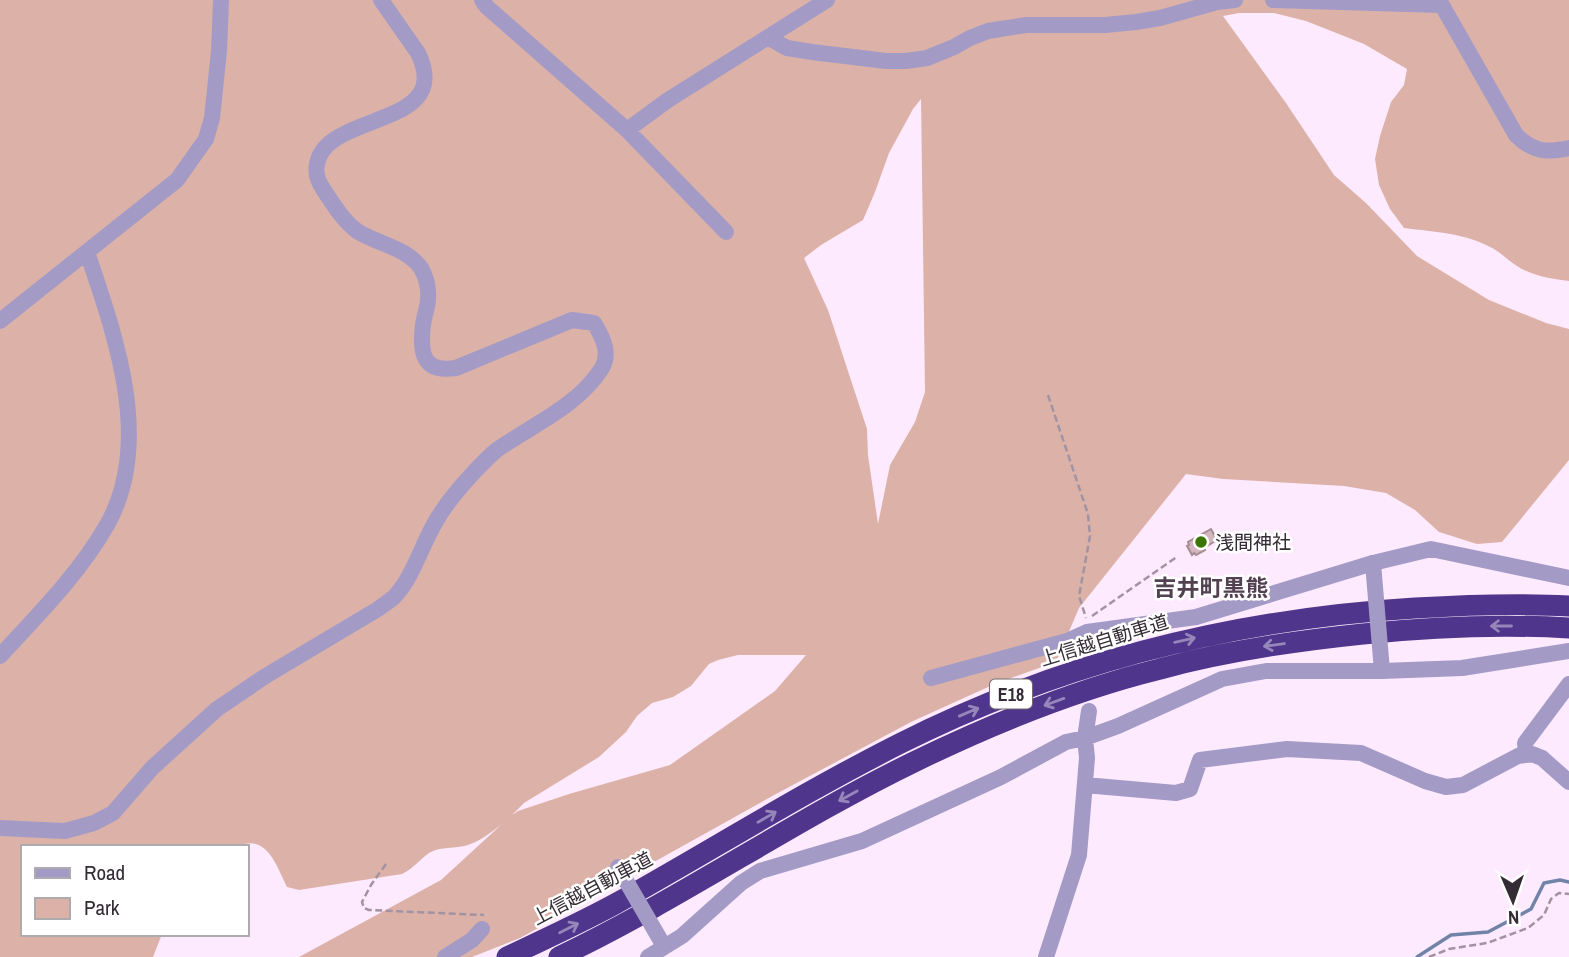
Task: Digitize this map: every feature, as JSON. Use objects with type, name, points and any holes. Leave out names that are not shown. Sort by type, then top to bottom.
[{"type":"highway","name":"上信越自動車道","points":[[507,957],[612,905],[818,787],[901,743],[1001,698],[1056,677],[1168,644],[1322,616],[1437,606],[1569,606]]},
{"type":"highway","name":"E18","points":[[559,957],[656,906],[873,783],[962,739],[1062,699],[1159,669],[1291,643],[1441,628],[1569,628]]},
{"type":"street","points":[[0,321],[177,180],[206,139],[216,86],[220,0]]},
{"type":"street","points":[[0,828],[65,831],[94,823],[113,813],[152,768],[217,709],[395,596],[436,520],[457,491],[496,450],[565,407],[594,379],[604,364],[603,336],[594,323],[572,320],[456,369],[443,370],[435,367],[422,355],[423,324],[429,299],[422,269],[411,257],[357,230],[340,214],[318,182],[316,173],[320,155],[327,145],[345,134],[401,110],[416,98],[422,89],[424,70],[418,53],[382,0]]},
{"type":"street","points":[[482,0],[627,130],[726,232]]},
{"type":"street","points":[[627,130],[668,100],[827,0]]},
{"type":"street","points":[[769,38],[787,48],[886,61],[906,61],[927,58],[988,31],[1026,25],[1136,22],[1235,0]]},
{"type":"street","points":[[1273,0],[1440,2],[1516,135],[1526,146],[1540,150],[1569,148]]},
{"type":"street","points":[[0,656],[47,606],[86,558],[108,523],[119,499],[125,476],[128,442],[127,399],[120,355],[87,253]]},
{"type":"street","points":[[931,678],[1067,641],[1087,632],[1196,617],[1430,549],[1569,578]]},
{"type":"street","points":[[1373,564],[1382,671]]},
{"type":"street","points":[[648,957],[663,945],[682,936],[741,883],[760,870],[862,841],[1001,776],[1066,742],[1118,726],[1222,679],[1266,671],[1462,668],[1569,651]]},
{"type":"street","points":[[1526,755],[1525,743],[1569,684]]},
{"type":"street","points":[[1046,957],[1079,855],[1089,710]]},
{"type":"street","points":[[1085,785],[1175,793],[1190,789],[1200,760],[1287,749],[1361,753],[1425,781],[1446,787],[1463,785],[1518,756],[1532,754],[1542,758],[1569,782]]},
{"type":"street","points":[[618,867],[663,945]]},
{"type":"street","points":[[445,957],[472,940],[482,929]]},
{"type":"path","points":[[1048,395],[1088,514],[1090,536],[1079,596],[1087,620],[1178,556]]},
{"type":"path","points":[[386,864],[371,884],[362,902],[364,908],[482,914],[488,918],[482,929]]},
{"type":"path","points":[[1429,957],[1449,949],[1487,943],[1528,928],[1544,915],[1551,898],[1559,893],[1569,894]]},
{"type":"green space","points":[[0,0],[1569,0],[1569,281],[1529,272],[1494,249],[1472,240],[1404,228],[1390,209],[1379,185],[1375,159],[1391,102],[1404,85],[1407,69],[1364,44],[1306,21],[1274,13],[1223,16],[1334,175],[1366,203],[1417,256],[1489,300],[1546,323],[1569,329],[1569,460],[1502,542],[1477,544],[1439,532],[1415,510],[1386,493],[1344,486],[1223,479],[1186,474],[1079,608],[1056,662],[997,683],[911,722],[645,867],[632,860],[612,870],[609,889],[520,938],[472,957],[299,957],[441,880],[502,824],[472,843],[429,853],[402,874],[299,890],[287,887],[270,854],[256,844],[21,845],[21,936],[161,936],[153,957],[0,957]],"holes":[[[921,99],[925,392],[915,422],[890,465],[878,524],[867,429],[828,310],[804,258],[863,220],[889,153]],[[738,655],[806,655],[775,691],[670,765],[569,794],[512,815],[524,803],[599,757],[652,703],[673,697],[691,686],[709,664]]]},
{"type":"building","name":"浅間神社","points":[[1211,529],[1217,540],[1204,548],[1205,550],[1192,555],[1187,546],[1188,542]]},
{"type":"waterway","points":[[1417,957],[1451,935],[1488,932],[1531,909],[1544,883],[1560,880],[1569,882]]},
{"type":"tunnel","points":[[1067,641],[1080,682]]},
{"type":"place","name":"浅間神社","points":[[1201,542]]},
{"type":"district","name":"吉井町黒熊","points":[[1211,587]]}]
